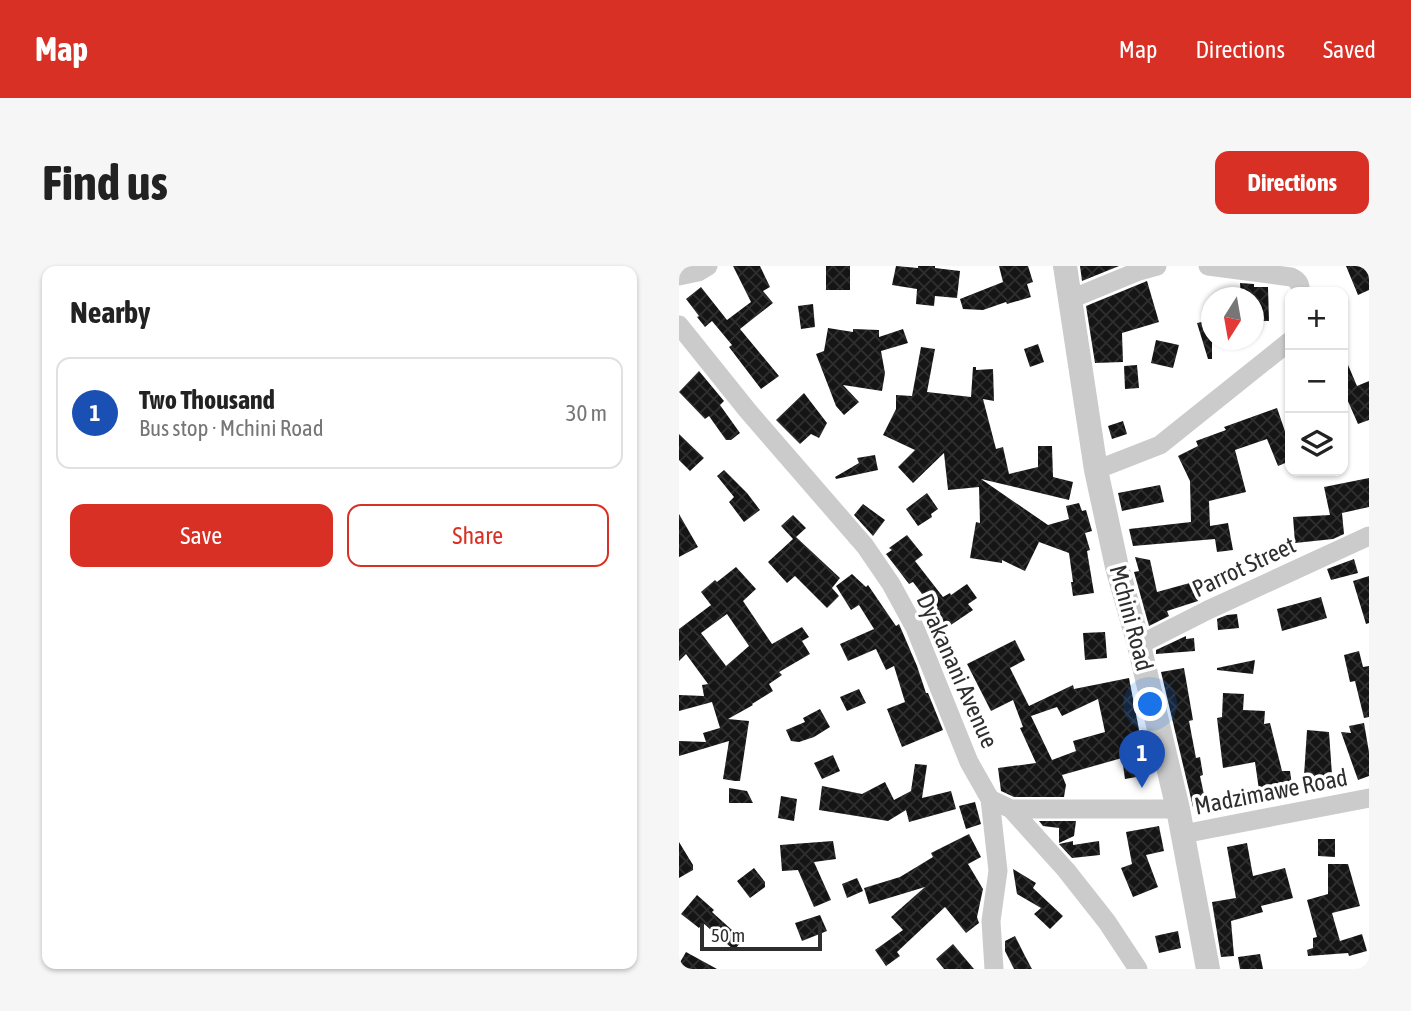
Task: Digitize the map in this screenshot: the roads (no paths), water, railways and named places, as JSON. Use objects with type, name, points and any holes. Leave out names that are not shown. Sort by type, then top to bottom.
[{"type":"street","points":[[679,276],[698,272],[708,266]]},
{"type":"street","name":"Mchini Road","points":[[1065,266],[1096,470],[1117,567],[1139,645],[1178,809],[1208,969]]},
{"type":"street","points":[[1071,299],[1157,266]]},
{"type":"street","points":[[1208,266],[1291,277],[1299,282],[1300,287]]},
{"type":"street","name":"Dyakanani Avenue","points":[[679,325],[748,411],[865,546],[891,584],[915,628],[969,762],[991,799]]},
{"type":"street","points":[[1096,470],[1160,445],[1285,345]]},
{"type":"street","name":"Parrot Street","points":[[1139,645],[1207,610],[1369,536]]},
{"type":"street","name":"Madzimawe Road","points":[[1183,834],[1369,798]]},
{"type":"street","points":[[991,799],[1011,809],[1066,870],[1107,922],[1138,969]]},
{"type":"street","points":[[991,799],[999,871],[991,921],[994,969]]},
{"type":"street","points":[[1011,809],[1178,809]]},
{"type":"place","name":"Two Thousand","points":[[1142,788]]}]
